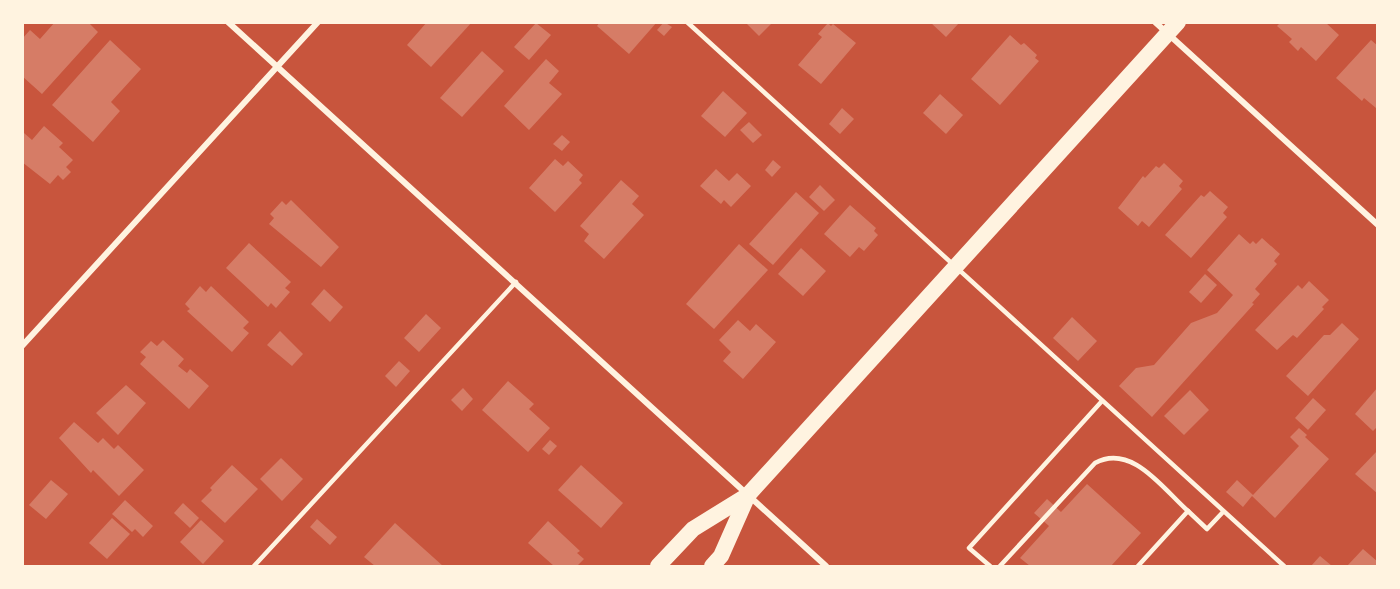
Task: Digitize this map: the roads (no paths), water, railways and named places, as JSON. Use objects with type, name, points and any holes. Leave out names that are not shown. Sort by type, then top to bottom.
[{"type":"highway","points":[[658,567],[693,529],[748,495],[955,267],[1167,26]]},
{"type":"highway","points":[[712,567],[721,556],[748,495]]},
{"type":"street","points":[[228,22],[516,282],[826,567]]},
{"type":"street","points":[[22,346],[318,22]]},
{"type":"street","points":[[1167,26],[1377,225]]},
{"type":"lane","points":[[687,22],[1284,567]]},
{"type":"lane","points":[[254,567],[516,282]]},
{"type":"lane","points":[[990,567],[969,548],[1102,401]]},
{"type":"lane","points":[[1000,567],[1095,463],[1105,457],[1120,457],[1134,461],[1207,529],[1223,512]]},
{"type":"lane","points":[[1138,567],[1188,511]]}]
